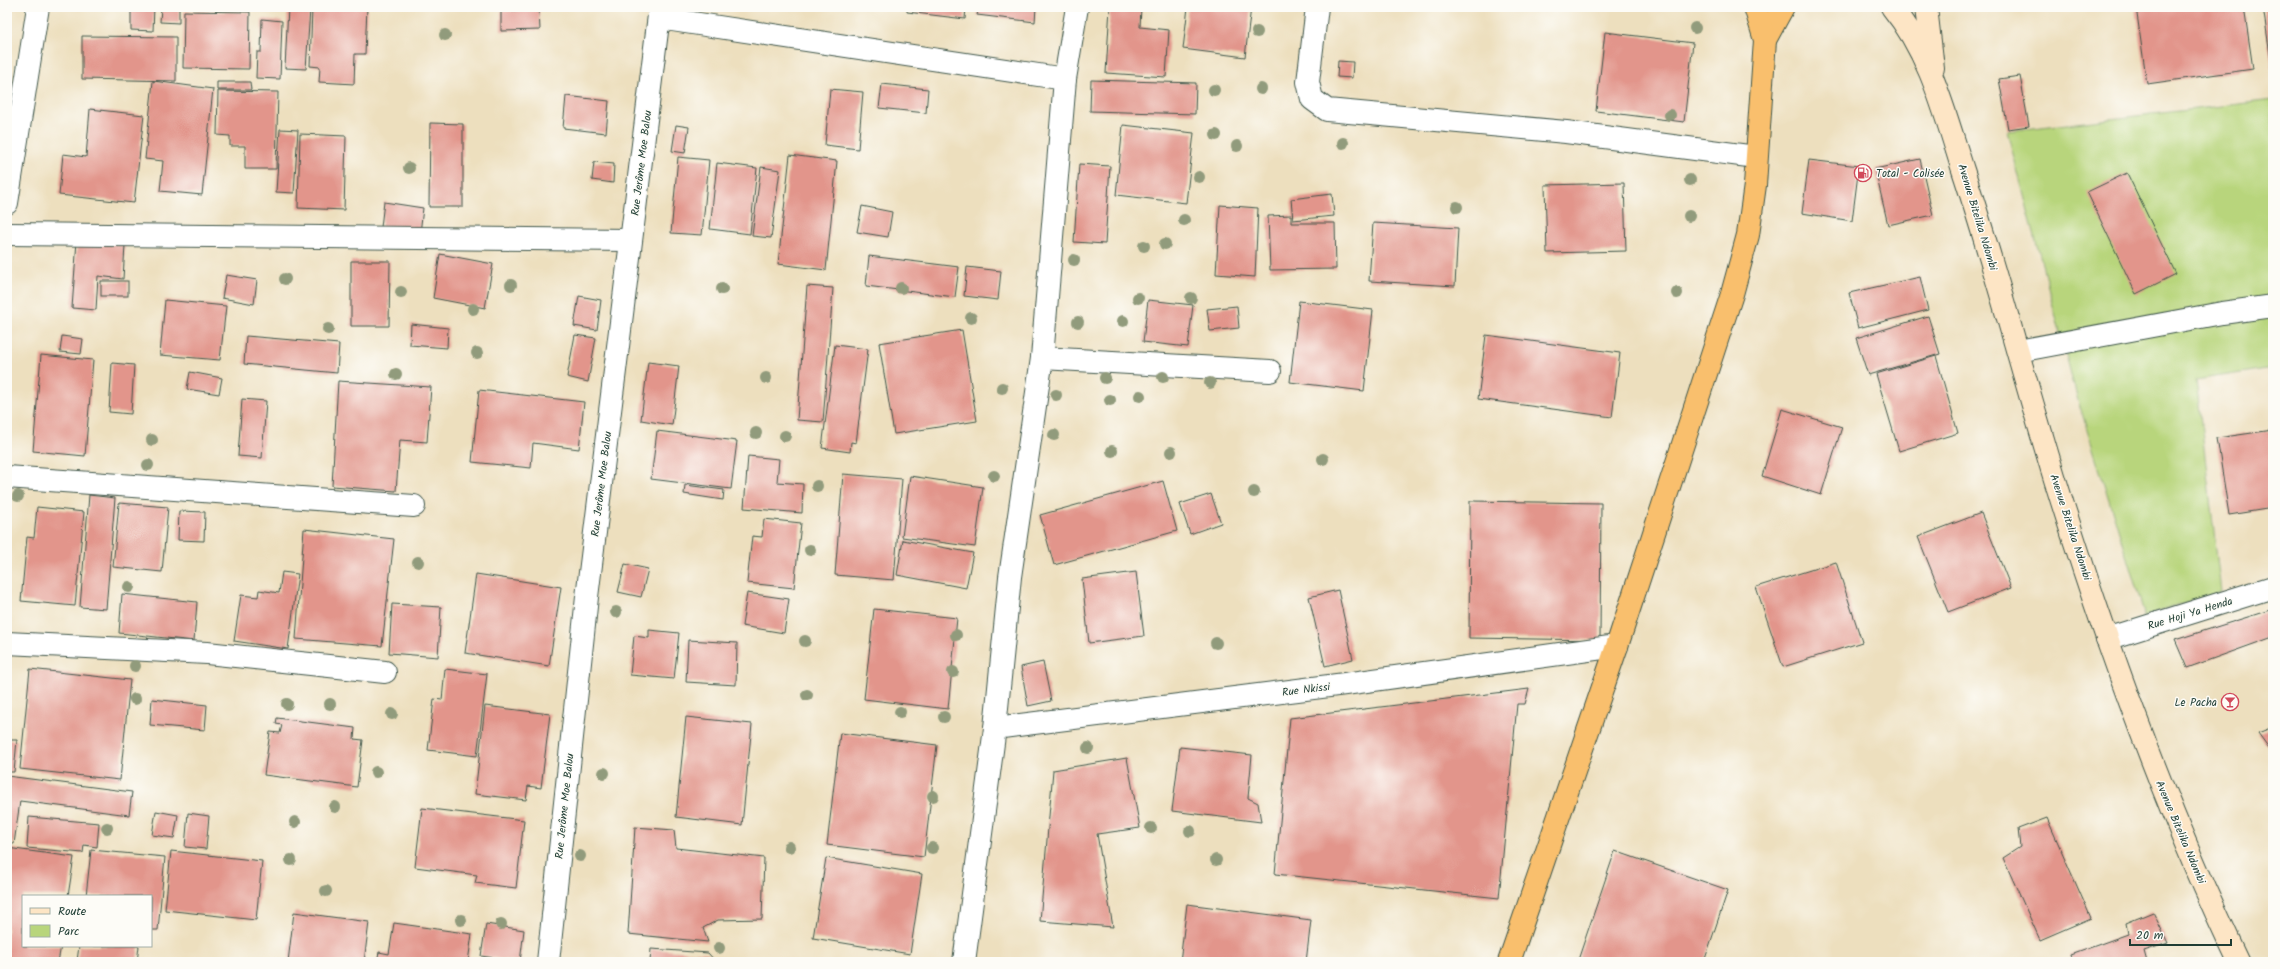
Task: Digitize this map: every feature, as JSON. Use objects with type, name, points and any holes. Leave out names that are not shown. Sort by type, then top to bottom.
[{"type":"highway","points":[[1509,962],[1617,646],[1732,294],[1748,235],[1765,40],[1755,7]]},
{"type":"highway","points":[[1765,40],[1783,7]]},
{"type":"street","points":[[7,203],[38,7]]},
{"type":"street","points":[[964,962],[995,728],[1010,577],[1042,358],[1065,79],[1077,7]]},
{"type":"street","points":[[1317,7],[1308,82],[1312,99],[1327,110],[1566,132],[1756,157]]},
{"type":"street","name":"Avenue Bitelika Ndombi","points":[[1892,7],[1909,32],[1934,81],[1978,214],[2058,489],[2107,639],[2176,823],[2239,962]]},
{"type":"street","name":"Avenue Bitelika Ndombi","points":[[1926,7],[1934,81]]},
{"type":"street","points":[[660,12],[1065,79]]},
{"type":"street","name":"Rue Jerôme Moe Balou","points":[[548,962],[588,589],[630,240],[660,12]]},
{"type":"street","points":[[7,234],[630,240]]},
{"type":"street","points":[[2018,351],[2222,313],[2273,306]]},
{"type":"street","points":[[1042,358],[1270,371]]},
{"type":"street","points":[[7,477],[414,506]]},
{"type":"street","name":"Rue Hoji Ya Henda","points":[[2107,639],[2273,587]]},
{"type":"street","points":[[7,642],[207,653],[385,672]]},
{"type":"street","name":"Rue Nkissi","points":[[995,728],[1345,684],[1617,646]]},
{"type":"green space","points":[[2273,100],[2273,368],[2196,380],[2221,592],[2145,616],[2077,397],[2007,131]]},
{"type":"building","points":[[131,7],[154,7],[153,31],[131,30]]},
{"type":"building","points":[[161,7],[179,7],[179,23],[160,22]]},
{"type":"building","points":[[288,7],[310,9],[306,69],[285,68]]},
{"type":"building","points":[[367,7],[365,54],[355,54],[354,84],[319,82],[320,67],[310,66],[312,8]]},
{"type":"building","points":[[575,7],[575,9],[559,8]]},
{"type":"building","points":[[907,7],[966,7],[965,19],[907,12]]},
{"type":"building","points":[[979,7],[1036,7],[1035,22],[977,15]]},
{"type":"building","points":[[1110,7],[1141,7],[1140,27],[1169,30],[1166,77],[1106,73]]},
{"type":"building","points":[[1188,7],[1251,7],[1245,57],[1183,49]]},
{"type":"building","points":[[2136,7],[2244,7],[2253,69],[2147,84]]},
{"type":"building","points":[[2263,7],[2273,7],[2273,68],[2272,68]]},
{"type":"building","points":[[539,10],[540,30],[501,31],[501,11]]},
{"type":"building","points":[[184,11],[250,12],[249,69],[183,68]]},
{"type":"building","points":[[262,19],[282,21],[280,79],[256,78],[257,52],[261,52]]},
{"type":"building","points":[[1605,32],[1693,43],[1684,122],[1596,111]]},
{"type":"building","points":[[82,36],[176,37],[176,81],[82,79]]},
{"type":"building","points":[[1338,61],[1353,62],[1352,78],[1337,77]]},
{"type":"building","points":[[2020,76],[2029,126],[2008,129],[1999,79]]},
{"type":"building","points":[[1091,80],[1196,83],[1195,114],[1090,111]]},
{"type":"building","points":[[153,81],[213,89],[202,195],[160,191],[163,161],[145,159]]},
{"type":"building","points":[[217,82],[250,82],[251,90],[217,90]]},
{"type":"building","points":[[882,84],[928,89],[926,113],[879,108]]},
{"type":"building","points":[[830,89],[863,92],[858,149],[825,145]]},
{"type":"building","points":[[218,91],[278,92],[276,169],[245,169],[245,146],[230,146],[230,136],[217,135]]},
{"type":"building","points":[[566,96],[609,101],[606,133],[563,128]]},
{"type":"building","points":[[90,109],[144,115],[134,203],[59,195],[63,154],[86,157]]},
{"type":"building","points":[[430,123],[463,124],[463,207],[429,207]]},
{"type":"building","points":[[676,125],[689,127],[685,153],[672,151]]},
{"type":"building","points":[[1123,125],[1194,133],[1186,203],[1116,195]]},
{"type":"building","points":[[280,129],[298,130],[294,193],[276,192]]},
{"type":"building","points":[[300,134],[346,136],[344,210],[298,208]]},
{"type":"building","points":[[790,155],[837,161],[826,270],[778,264]]},
{"type":"building","points":[[678,157],[709,160],[702,235],[671,233]]},
{"type":"building","points":[[1920,159],[1933,215],[1888,225],[1875,169]]},
{"type":"building","points":[[1809,160],[1859,166],[1852,221],[1802,213]]},
{"type":"building","points":[[594,162],[614,164],[613,183],[592,180]]},
{"type":"building","points":[[717,163],[757,168],[750,234],[710,229]]},
{"type":"building","points":[[1079,164],[1110,166],[1105,244],[1074,242]]},
{"type":"building","points":[[761,167],[780,170],[771,238],[752,236]]},
{"type":"building","points":[[2127,173],[2176,274],[2136,294],[2087,192]]},
{"type":"building","points":[[1624,183],[1626,251],[1547,253],[1545,185]]},
{"type":"building","points":[[1332,194],[1334,216],[1293,220],[1291,199]]},
{"type":"building","points":[[384,202],[423,208],[420,233],[381,227]]},
{"type":"building","points":[[1220,205],[1258,208],[1255,277],[1216,274]]},
{"type":"building","points":[[862,206],[892,212],[888,237],[857,232]]},
{"type":"building","points":[[1291,215],[1291,223],[1335,223],[1336,269],[1270,270],[1268,216]]},
{"type":"building","points":[[1373,223],[1458,228],[1455,286],[1369,281]]},
{"type":"building","points":[[77,241],[125,245],[123,279],[98,276],[96,310],[72,308]]},
{"type":"building","points":[[440,254],[493,264],[485,308],[433,298]]},
{"type":"building","points":[[869,256],[959,267],[955,297],[866,286]]},
{"type":"building","points":[[351,261],[390,261],[389,326],[351,326]]},
{"type":"building","points":[[967,267],[1001,271],[998,300],[964,296]]},
{"type":"building","points":[[226,275],[257,280],[254,304],[222,298]]},
{"type":"building","points":[[1920,277],[1928,310],[1858,328],[1849,293]]},
{"type":"building","points":[[101,281],[128,281],[128,296],[101,296]]},
{"type":"building","points":[[807,286],[833,288],[823,422],[797,420]]},
{"type":"building","points":[[579,296],[601,300],[597,330],[574,326]]},
{"type":"building","points":[[165,300],[226,306],[220,360],[160,355]]},
{"type":"building","points":[[1148,300],[1193,305],[1188,347],[1143,342]]},
{"type":"building","points":[[1299,301],[1373,310],[1364,391],[1290,382]]},
{"type":"building","points":[[1237,306],[1239,328],[1210,331],[1207,309]]},
{"type":"building","points":[[1928,316],[1940,354],[1868,375],[1856,338]]},
{"type":"building","points":[[411,324],[448,328],[447,348],[410,345]]},
{"type":"building","points":[[962,330],[977,421],[894,434],[879,343]]},
{"type":"building","points":[[575,335],[596,338],[588,382],[567,377]]},
{"type":"building","points":[[1486,335],[1620,353],[1612,417],[1478,399]]},
{"type":"building","points":[[62,336],[83,339],[81,354],[60,352]]},
{"type":"building","points":[[246,336],[339,344],[337,373],[244,364]]},
{"type":"building","points":[[835,345],[868,349],[856,443],[851,442],[850,452],[822,448]]},
{"type":"building","points":[[41,355],[93,360],[85,456],[33,451]]},
{"type":"building","points":[[1936,356],[1958,433],[1899,451],[1876,374]]},
{"type":"building","points":[[648,362],[679,366],[672,425],[641,420]]},
{"type":"building","points":[[112,363],[134,365],[131,414],[109,412]]},
{"type":"building","points":[[190,372],[222,378],[219,394],[187,389]]},
{"type":"building","points":[[338,381],[431,387],[427,442],[400,440],[396,491],[332,486]]},
{"type":"building","points":[[479,390],[584,402],[579,449],[533,443],[531,468],[472,462]]},
{"type":"building","points":[[242,399],[266,401],[262,458],[238,456]]},
{"type":"building","points":[[1782,409],[1842,427],[1821,495],[1762,476]]},
{"type":"building","points":[[2273,430],[2273,508],[2229,515],[2217,438]]},
{"type":"building","points":[[657,431],[737,441],[731,489],[651,479]]},
{"type":"building","points":[[748,456],[779,459],[777,482],[803,484],[802,513],[744,508]]},
{"type":"building","points":[[843,474],[902,479],[894,580],[835,575]]},
{"type":"building","points":[[910,476],[983,487],[975,547],[902,537]]},
{"type":"building","points":[[1163,481],[1177,531],[1054,565],[1040,515]]},
{"type":"building","points":[[685,485],[724,490],[723,500],[684,494]]},
{"type":"building","points":[[1211,494],[1221,523],[1190,534],[1180,504]]},
{"type":"building","points":[[89,495],[115,498],[106,609],[80,607]]},
{"type":"building","points":[[1470,501],[1601,503],[1600,640],[1469,638]]},
{"type":"building","points":[[119,503],[168,507],[162,572],[113,567]]},
{"type":"building","points":[[37,507],[84,512],[75,606],[21,601],[27,537],[34,538]]},
{"type":"building","points":[[179,511],[205,512],[204,541],[178,540]]},
{"type":"building","points":[[1981,513],[2011,588],[1948,612],[1918,537]]},
{"type":"building","points":[[764,519],[801,523],[794,588],[747,583],[752,536],[762,537]]},
{"type":"building","points":[[304,529],[394,539],[382,646],[296,639]]},
{"type":"building","points":[[903,540],[973,553],[966,588],[897,575]]},
{"type":"building","points":[[1836,562],[1862,642],[1783,667],[1756,587]]},
{"type":"building","points":[[625,564],[648,569],[641,597],[618,592]]},
{"type":"building","points":[[282,572],[298,574],[288,649],[234,641],[241,595],[258,597],[259,590],[279,593]]},
{"type":"building","points":[[1136,572],[1144,636],[1089,643],[1082,579]]},
{"type":"building","points":[[476,574],[561,587],[549,666],[465,653]]},
{"type":"building","points":[[1338,590],[1353,659],[1325,666],[1309,597]]},
{"type":"building","points":[[747,593],[789,599],[784,633],[742,626]]},
{"type":"building","points":[[122,594],[197,602],[194,641],[119,633]]},
{"type":"building","points":[[392,604],[441,607],[438,657],[389,653]]},
{"type":"building","points":[[874,609],[957,618],[948,709],[864,699]]},
{"type":"building","points":[[2273,609],[2273,637],[2187,668],[2175,640]]},
{"type":"building","points":[[649,630],[679,633],[674,679],[630,675],[634,636],[649,638]]},
{"type":"building","points":[[688,640],[737,643],[736,685],[686,682]]},
{"type":"building","points":[[1043,662],[1051,701],[1028,706],[1021,667]]},
{"type":"building","points":[[30,669],[130,680],[120,780],[20,769]]},
{"type":"building","points":[[445,669],[487,674],[477,756],[428,750],[434,699],[442,700]]},
{"type":"building","points":[[1529,689],[1525,704],[1517,704],[1499,898],[1275,874],[1290,718]]},
{"type":"building","points":[[152,699],[207,705],[205,730],[150,725]]},
{"type":"building","points":[[485,706],[550,714],[541,788],[528,786],[526,800],[475,794]]},
{"type":"building","points":[[686,717],[752,724],[742,825],[676,817]]},
{"type":"building","points":[[277,718],[355,728],[354,739],[363,740],[357,787],[264,775],[270,732],[280,733],[282,725],[276,724]]},
{"type":"building","points":[[2273,727],[2273,746],[2269,748],[2258,733]]},
{"type":"building","points":[[840,733],[937,745],[924,857],[827,845]]},
{"type":"building","points":[[7,740],[17,740],[14,772],[7,772]]},
{"type":"building","points":[[1180,747],[1252,755],[1248,798],[1258,803],[1261,822],[1172,811]]},
{"type":"building","points":[[1127,758],[1140,828],[1097,834],[1113,927],[1040,921],[1053,770]]},
{"type":"building","points":[[7,776],[132,792],[129,815],[20,801],[14,844],[7,843]]},
{"type":"building","points":[[422,808],[524,820],[516,888],[475,883],[477,875],[415,867]]},
{"type":"building","points":[[156,811],[178,815],[174,838],[152,835]]},
{"type":"building","points":[[188,813],[209,816],[206,849],[185,847]]},
{"type":"building","points":[[29,817],[99,823],[97,847],[84,845],[83,853],[27,848]]},
{"type":"building","points":[[2047,818],[2091,918],[2040,940],[2003,858],[2020,847],[2018,829]]},
{"type":"building","points":[[635,827],[674,830],[676,848],[764,858],[762,919],[718,920],[703,928],[708,942],[628,934]]},
{"type":"building","points":[[7,848],[74,857],[68,895],[22,895],[22,947],[61,947],[58,962],[7,962]]},
{"type":"building","points":[[91,850],[165,857],[158,930],[152,930],[152,895],[86,895]]},
{"type":"building","points":[[171,851],[262,861],[256,920],[165,910]]},
{"type":"building","points":[[1615,851],[1728,890],[1704,962],[1584,962],[1578,960]]},
{"type":"building","points":[[826,858],[922,874],[910,954],[813,938]]},
{"type":"building","points":[[1187,904],[1311,920],[1306,962],[1180,962]]},
{"type":"building","points":[[294,912],[369,922],[364,962],[288,962]]},
{"type":"building","points":[[2153,912],[2168,943],[2144,951],[2147,962],[2072,962],[2070,955],[2128,934],[2126,923]]},
{"type":"building","points":[[394,923],[472,934],[468,962],[377,962],[379,952],[389,954]]},
{"type":"building","points":[[486,924],[524,930],[520,962],[481,956]]},
{"type":"building","points":[[79,947],[139,947],[137,962],[71,962],[71,960],[77,961]]},
{"type":"building","points":[[651,949],[708,953],[716,962],[650,962]]},
{"type":"place","name":"Total - Colisée","points":[[1863,173]]},
{"type":"place","name":"Le Pacha","points":[[2230,702]]}]
